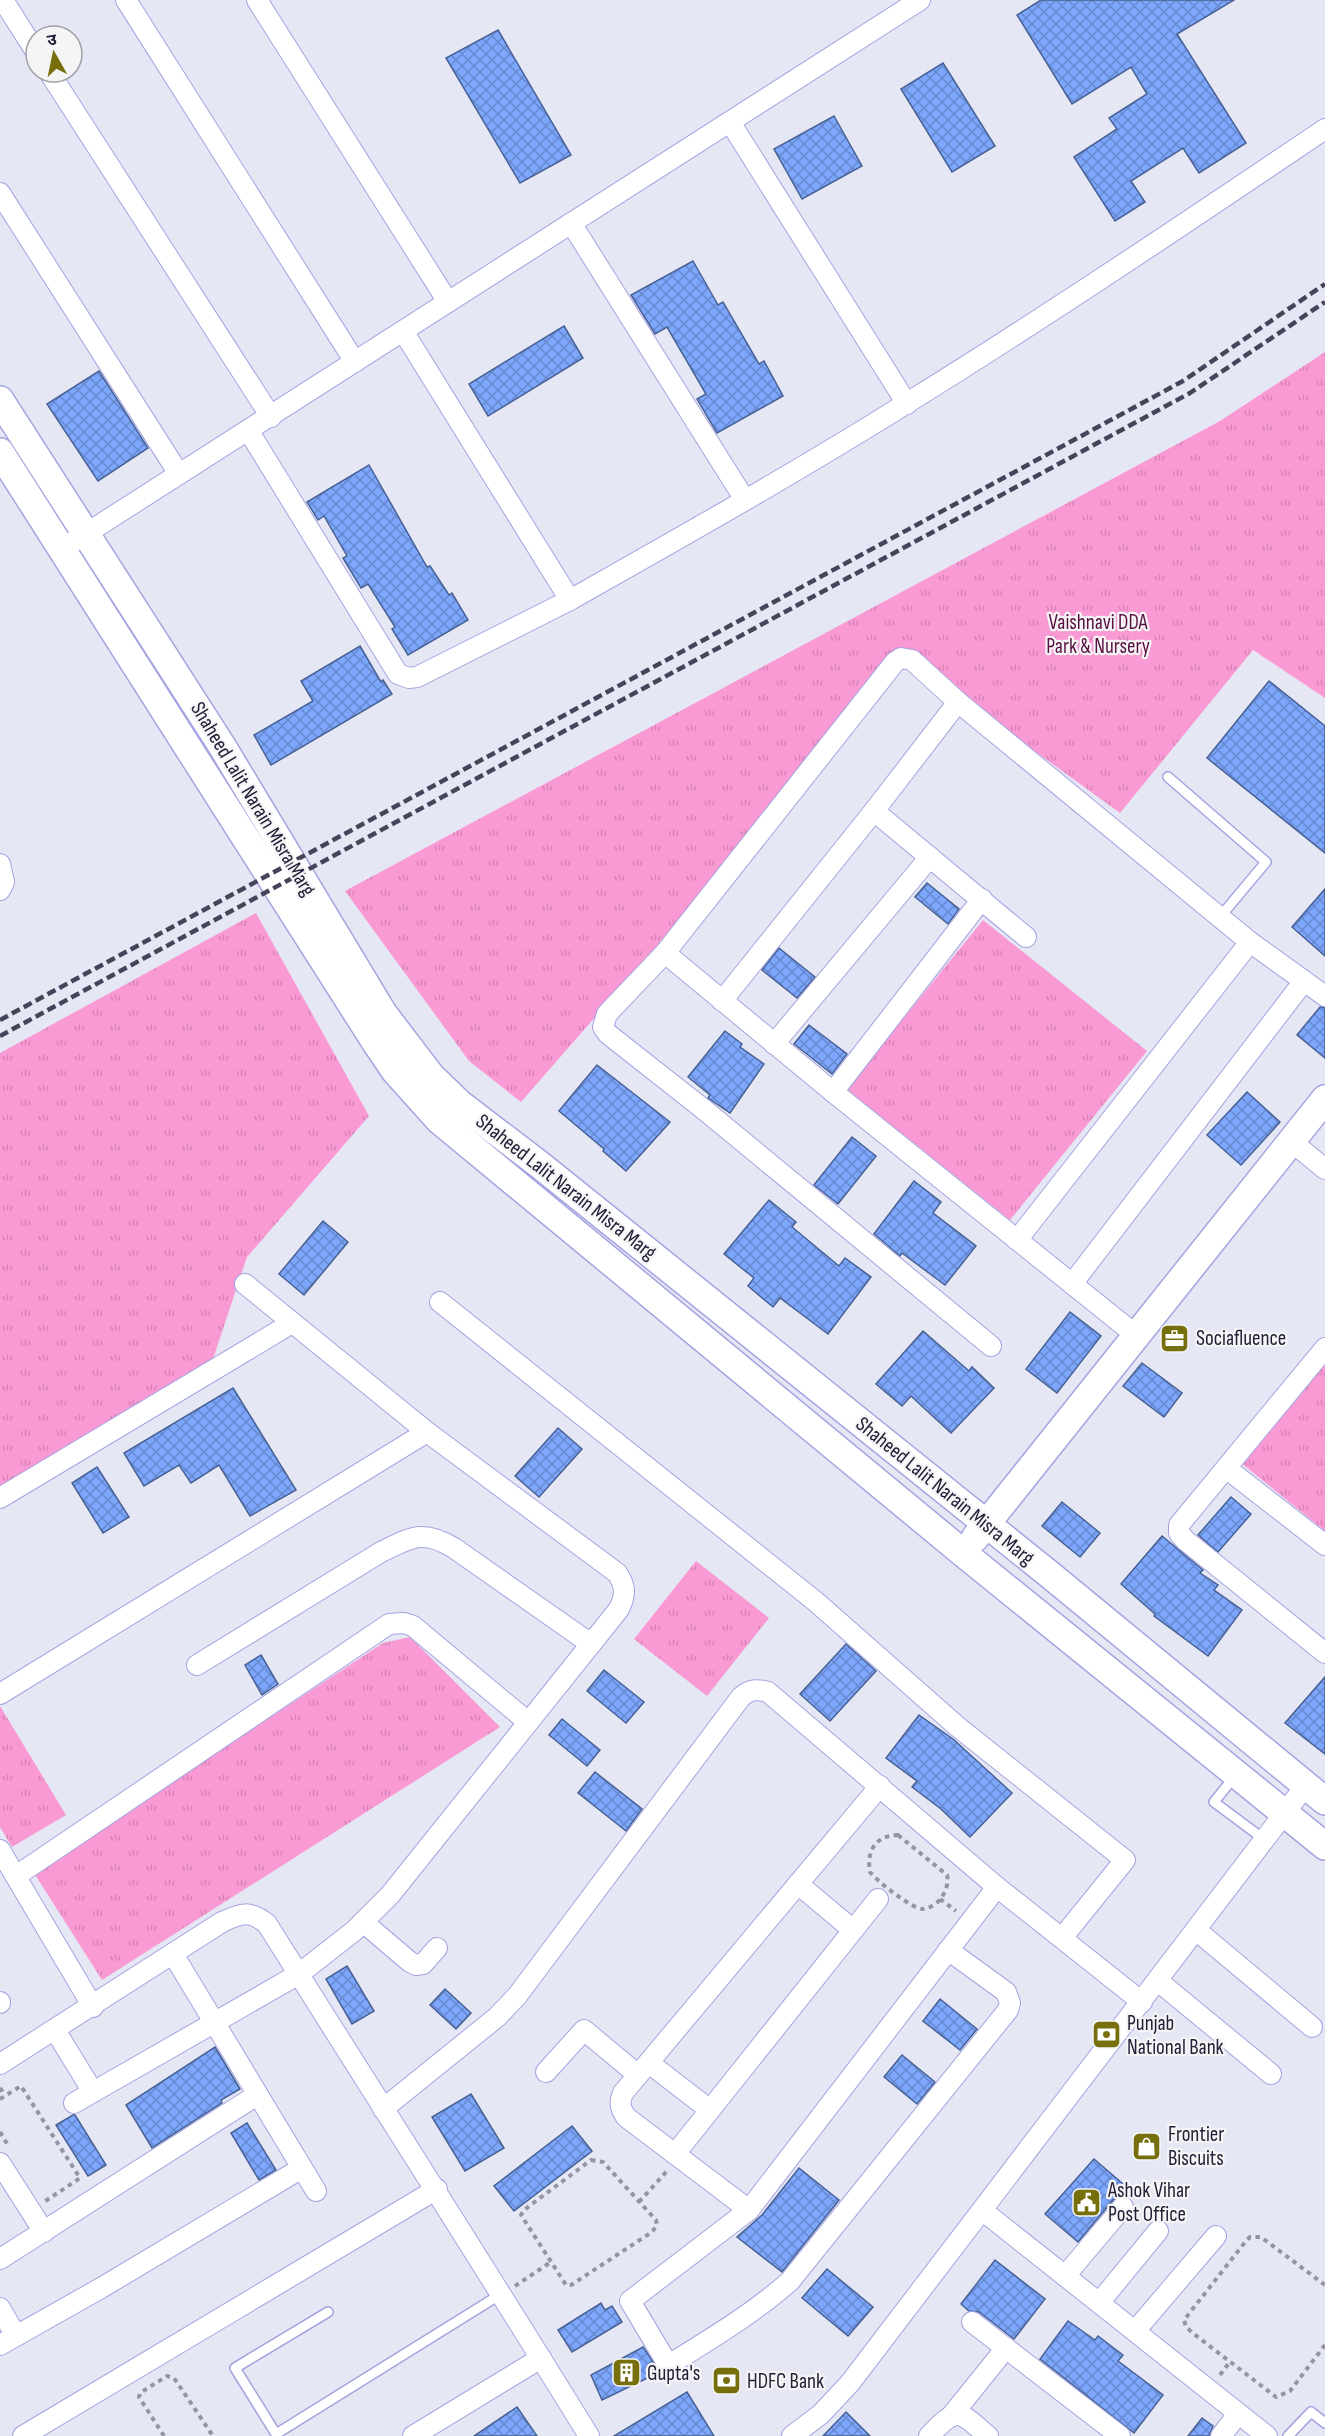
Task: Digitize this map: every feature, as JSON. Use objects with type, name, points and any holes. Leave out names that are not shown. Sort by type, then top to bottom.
[{"type":"street","points":[[3,0],[24,33]]},
{"type":"street","points":[[126,0],[355,362]]},
{"type":"street","points":[[257,0],[448,302]]},
{"type":"street","points":[[62,549],[920,0]]},
{"type":"street","points":[[57,84],[271,417]]},
{"type":"street","points":[[730,122],[907,404]]},
{"type":"street","points":[[248,430],[398,674],[409,678],[417,676],[570,600],[907,404],[1122,265],[1325,129]]},
{"type":"street","points":[[0,193],[179,474]]},
{"type":"street","points":[[571,224],[745,500]]},
{"type":"street","points":[[403,331],[570,600]]},
{"type":"street","name":"Shaheed Lalit Narain Misra Marg","points":[[0,400],[222,746],[383,1013],[431,1076],[460,1104],[540,1165],[987,1524],[1315,1793]]},
{"type":"street","name":"Shaheed Lalit Narain Misra Marg","points":[[0,452],[376,1043],[413,1092],[439,1120],[963,1553],[1325,1846]]},
{"type":"street","points":[[991,1346],[702,1108],[608,1034],[603,1027],[607,1014],[665,952],[895,662],[901,658],[912,660],[958,702],[1250,942],[1325,996]]},
{"type":"street","points":[[722,1001],[958,702]]},
{"type":"street","points":[[874,811],[1026,937]]},
{"type":"street","points":[[774,1044],[930,857]]},
{"type":"street","points":[[0,864],[4,882],[0,890]]},
{"type":"street","points":[[833,1092],[982,899]]},
{"type":"street","points":[[1017,1240],[1250,942]]},
{"type":"street","points":[[665,952],[833,1092],[1137,1336]]},
{"type":"street","points":[[1072,1284],[1305,981]]},
{"type":"street","points":[[963,1553],[1325,1099]]},
{"type":"street","points":[[1292,1142],[1325,1169]]},
{"type":"street","points":[[74,2103],[299,1974],[363,1922],[390,1895],[624,1600],[625,1591],[616,1573],[427,1432],[245,1284]]},
{"type":"street","points":[[440,1302],[814,1601],[958,1727],[1125,1860],[1062,1938]]},
{"type":"street","points":[[0,1498],[292,1323]]},
{"type":"street","points":[[1325,1348],[1179,1525],[1179,1533],[1185,1540],[1325,1653]]},
{"type":"street","points":[[0,1695],[427,1432]]},
{"type":"street","points":[[1226,1468],[1325,1545]]},
{"type":"street","points":[[197,1665],[381,1552],[404,1541],[422,1536],[437,1538],[454,1548],[591,1644]]},
{"type":"street","points":[[16,1876],[388,1624],[404,1623],[412,1626],[528,1722]]},
{"type":"street","points":[[383,2109],[497,2017],[517,1996],[741,1696],[748,1690],[759,1689],[768,1692],[997,1887],[1142,2002]]},
{"type":"street","points":[[749,2210],[626,2117],[621,2109],[620,2101],[623,2093],[880,1786]]},
{"type":"street","points":[[792,2436],[821,2414],[850,2383],[1285,1813],[1315,1793]]},
{"type":"street","points":[[0,1850],[93,2007]]},
{"type":"street","points":[[798,1884],[854,1930]]},
{"type":"street","points":[[948,1950],[1006,1992],[1010,2003],[1008,2010],[790,2281],[771,2298],[708,2340],[672,2363],[667,2363],[630,2301],[749,2210],[948,1950],[997,1887]]},
{"type":"street","points":[[677,2155],[710,2110],[879,1899]]},
{"type":"street","points":[[0,2064],[93,2007],[222,1922],[237,1915],[256,1915],[267,1924],[383,2109],[437,2189],[589,2436]]},
{"type":"street","points":[[363,1922],[416,1965],[423,1964],[437,1948]]},
{"type":"street","points":[[1196,1930],[1312,2027]]},
{"type":"street","points":[[172,1954],[316,2191]]},
{"type":"street","points":[[1158,1981],[1271,2074]]},
{"type":"street","points":[[55,2030],[93,2092]]},
{"type":"street","points":[[546,2072],[584,2030],[710,2110]]},
{"type":"street","points":[[0,2259],[257,2095]]},
{"type":"street","points":[[6,2157],[44,2232]]},
{"type":"street","points":[[0,2308],[8,2341],[101,2289],[302,2168]]},
{"type":"street","points":[[23,2436],[437,2189]]},
{"type":"street","points":[[1065,2277],[1123,2207]]},
{"type":"street","points":[[983,2211],[1267,2436]]},
{"type":"street","points":[[1099,2303],[1158,2231]]},
{"type":"street","points":[[1135,2331],[1216,2236]]},
{"type":"street","points":[[972,2322],[1120,2436]]},
{"type":"street","points":[[930,2436],[952,2415],[1006,2348]]},
{"type":"street","points":[[421,2434],[541,2358]]},
{"type":"street","points":[[1221,2436],[1238,2414]]},
{"type":"street","points":[[952,2415],[964,2416],[988,2436]]},
{"type":"lane","points":[[1168,777],[1266,861],[1220,917]]},
{"type":"lane","points":[[1236,1774],[1214,1802],[1265,1840]]},
{"type":"lane","points":[[328,2312],[235,2368],[276,2434],[501,2294]]},
{"type":"lane","points":[[1288,2436],[1311,2412],[1325,2423]]},
{"type":"path","points":[[898,1835],[944,1871],[948,1879],[940,1899],[929,1907],[917,1908],[873,1876],[870,1872],[869,1861],[875,1842],[887,1836],[898,1835]]},
{"type":"path","points":[[0,2098],[21,2086],[80,2178],[44,2202]]},
{"type":"path","points":[[0,2088],[5,2095]]},
{"type":"path","points":[[0,2133],[6,2157]]},
{"type":"path","points":[[639,2202],[677,2155]]},
{"type":"path","points":[[595,2160],[603,2162],[656,2220],[657,2225],[652,2232],[571,2285],[563,2283],[551,2262],[522,2219],[522,2212],[586,2163],[595,2160]]},
{"type":"path","points":[[1325,2285],[1261,2236],[1254,2236],[1246,2241],[1184,2319],[1186,2327],[1194,2334],[1276,2397],[1290,2391],[1325,2345]]},
{"type":"path","points":[[501,2294],[551,2262]]},
{"type":"path","points":[[164,2436],[139,2397],[140,2393],[167,2376],[174,2378],[213,2436]]},
{"type":"green space","name":"Vaishnavi DDA Park & Nursery","points":[[1325,352],[1325,698],[1253,650],[1120,813],[908,659],[521,1102],[469,1061],[345,891],[1220,421]]},
{"type":"green space","points":[[256,913],[369,1116],[247,1257],[213,1359],[0,1487],[0,1053]]},
{"type":"green space","points":[[983,920],[1147,1051],[1010,1220],[846,1089]]},
{"type":"green space","points":[[1325,1359],[1325,1531],[1241,1463]]},
{"type":"green space","points":[[696,1561],[769,1618],[707,1696],[634,1639]]},
{"type":"green space","points":[[410,1637],[500,1727],[102,1980],[34,1873],[383,1643]]},
{"type":"green space","points":[[0,1706],[66,1815],[12,1847],[0,1827]]},
{"type":"building","points":[[1041,0],[1234,0],[1177,34],[1246,143],[1199,173],[1183,148],[1131,181],[1145,202],[1115,221],[1074,157],[1117,129],[1109,118],[1147,94],[1131,67],[1072,104],[1017,15]]},
{"type":"building","points":[[498,30],[571,155],[520,183],[446,58]]},
{"type":"building","points":[[943,63],[995,146],[952,172],[901,89]]},
{"type":"building","points":[[834,116],[862,166],[802,199],[774,149]]},
{"type":"building","points":[[693,261],[718,305],[723,302],[759,364],[764,361],[783,396],[717,433],[697,399],[706,394],[667,327],[655,334],[631,295]]},
{"type":"building","points":[[564,326],[583,358],[488,416],[469,384]]},
{"type":"building","points":[[99,371],[148,448],[98,481],[47,404]]},
{"type":"building","points":[[369,465],[427,567],[430,566],[449,595],[452,593],[468,620],[408,655],[392,629],[395,627],[368,584],[361,588],[343,558],[347,556],[324,516],[318,520],[307,502]]},
{"type":"building","points":[[360,646],[381,682],[383,680],[392,694],[271,765],[254,735],[313,701],[301,681]]},
{"type":"building","points":[[1269,681],[1325,726],[1325,853],[1207,758]]},
{"type":"building","points":[[927,883],[959,909],[948,924],[915,897]]},
{"type":"building","points":[[1325,889],[1325,956],[1292,927]]},
{"type":"building","points":[[779,948],[815,977],[797,998],[762,970]]},
{"type":"building","points":[[1320,1007],[1325,1008],[1325,1058],[1297,1035]]},
{"type":"building","points":[[809,1025],[847,1054],[832,1074],[794,1044]]},
{"type":"building","points":[[725,1031],[742,1044],[740,1047],[764,1064],[730,1113],[708,1098],[710,1095],[688,1077]]},
{"type":"building","points":[[597,1065],[670,1122],[626,1171],[559,1111]]},
{"type":"building","points":[[1247,1092],[1280,1122],[1241,1165],[1207,1135]]},
{"type":"building","points":[[852,1137],[876,1156],[838,1204],[814,1185]]},
{"type":"building","points":[[914,1181],[941,1202],[933,1213],[976,1246],[945,1285],[902,1253],[900,1256],[874,1234]]},
{"type":"building","points":[[769,1200],[796,1222],[792,1227],[839,1266],[845,1258],[871,1277],[828,1334],[780,1298],[773,1307],[748,1286],[754,1278],[724,1254]]},
{"type":"building","points":[[323,1221],[348,1242],[304,1295],[279,1274]]},
{"type":"building","points":[[1070,1312],[1101,1336],[1057,1393],[1026,1369]]},
{"type":"building","points":[[923,1331],[969,1371],[972,1367],[994,1388],[951,1433],[911,1396],[902,1406],[876,1384]]},
{"type":"building","points":[[1142,1363],[1182,1393],[1164,1417],[1123,1386]]},
{"type":"building","points":[[233,1388],[296,1490],[250,1516],[219,1465],[191,1483],[179,1465],[144,1486],[124,1453]]},
{"type":"building","points":[[558,1428],[582,1449],[539,1497],[515,1476]]},
{"type":"building","points":[[97,1467],[129,1517],[103,1533],[72,1483]]},
{"type":"building","points":[[1231,1497],[1251,1514],[1218,1552],[1198,1535]]},
{"type":"building","points":[[1062,1502],[1100,1533],[1080,1557],[1042,1526]]},
{"type":"building","points":[[1162,1536],[1203,1570],[1200,1573],[1218,1585],[1214,1590],[1242,1610],[1208,1656],[1154,1616],[1155,1614],[1121,1584]]},
{"type":"building","points":[[846,1644],[876,1671],[830,1721],[800,1694]]},
{"type":"building","points":[[261,1655],[278,1684],[262,1695],[245,1665]]},
{"type":"building","points":[[604,1670],[644,1702],[626,1723],[587,1691]]},
{"type":"building","points":[[1325,1677],[1325,1754],[1285,1723]]},
{"type":"building","points":[[919,1715],[953,1739],[1012,1793],[970,1837],[941,1809],[912,1787],[917,1781],[886,1758]]},
{"type":"building","points":[[562,1719],[600,1750],[587,1766],[549,1735]]},
{"type":"building","points":[[595,1772],[642,1809],[626,1831],[578,1793]]},
{"type":"building","points":[[347,1966],[374,2011],[352,2024],[326,1979]]},
{"type":"building","points":[[445,1989],[471,2013],[456,2029],[430,2005]]},
{"type":"building","points":[[940,1999],[977,2029],[960,2050],[923,2021]]},
{"type":"building","points":[[215,2047],[240,2089],[152,2148],[126,2105]]},
{"type":"building","points":[[902,2055],[935,2082],[917,2104],[884,2077]]},
{"type":"building","points":[[471,2094],[504,2148],[465,2171],[432,2117]]},
{"type":"building","points":[[73,2115],[106,2165],[88,2176],[56,2125]]},
{"type":"building","points":[[247,2123],[276,2170],[259,2180],[231,2133]]},
{"type":"building","points":[[572,2126],[592,2151],[514,2211],[494,2186]]},
{"type":"building","name":"Ashok Vihar Post Office","points":[[1094,2159],[1129,2189],[1124,2195],[1114,2199],[1078,2242],[1045,2214]]},
{"type":"building","points":[[799,2168],[839,2200],[782,2272],[737,2237],[762,2215]]},
{"type":"building","points":[[995,2260],[1045,2299],[1014,2339],[979,2312],[969,2311],[961,2304]]},
{"type":"building","points":[[827,2269],[873,2307],[848,2336],[802,2298]]},
{"type":"building","points":[[601,2303],[605,2310],[612,2306],[622,2322],[572,2352],[558,2330]]},
{"type":"building","points":[[1068,2321],[1095,2340],[1098,2336],[1123,2355],[1118,2361],[1163,2395],[1134,2433],[1040,2359]]},
{"type":"building","name":"Gupta's","points":[[643,2347],[660,2372],[602,2400],[591,2375]]},
{"type":"building","points":[[687,2392],[714,2436],[614,2436]]},
{"type":"building","points":[[517,2407],[537,2436],[474,2436]]},
{"type":"building","points":[[846,2412],[870,2436],[823,2436]]},
{"type":"building","points":[[1202,2418],[1213,2426],[1209,2436],[1188,2436]]},
{"type":"railway","points":[[0,1020],[1183,381],[1325,284]]},
{"type":"railway","points":[[0,1036],[1190,393],[1325,302]]},
{"type":"place","name":"Sociafluence","points":[[1175,1338]]},
{"type":"place","name":"Punjab National Bank","points":[[1106,2035]]},
{"type":"place","name":"Frontier Biscuits","points":[[1147,2146]]},
{"type":"place","name":"Ashok Vihar Post Office","points":[[1087,2202]]},
{"type":"place","name":"Gupta's","points":[[626,2373]]},
{"type":"place","name":"HDFC Bank","points":[[726,2381]]}]
